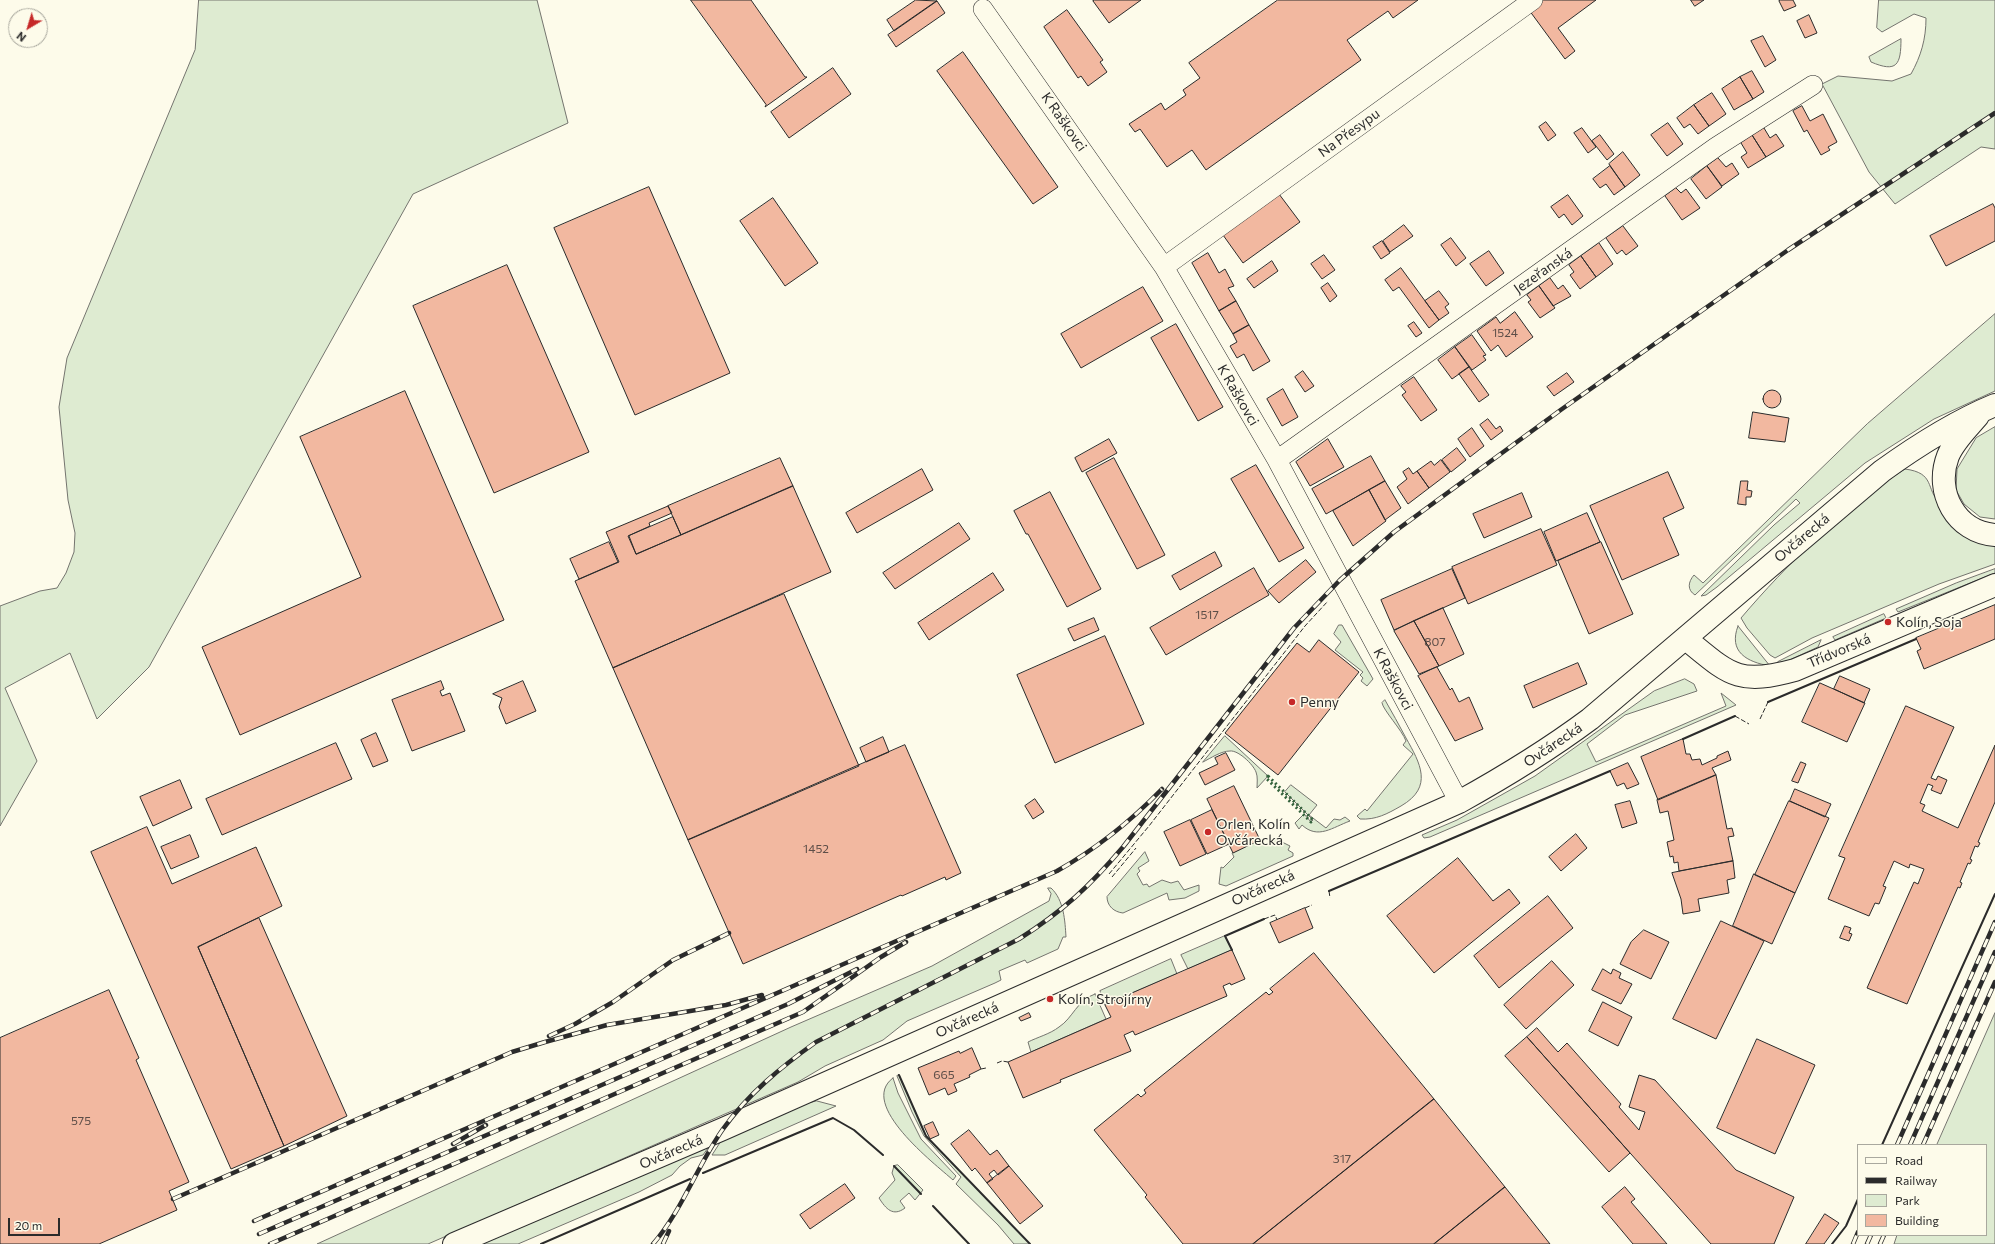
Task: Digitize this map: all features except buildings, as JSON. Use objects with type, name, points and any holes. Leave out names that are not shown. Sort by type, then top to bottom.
[{"type":"main road","points":[[1989,407],[1957,440],[1948,456],[1944,474],[1944,491],[1958,518],[1970,528],[1984,534],[1995,535]]},
{"type":"main road","name":"Ovčárecká","points":[[454,1244],[723,1130],[1458,802],[1540,755],[1590,719],[1882,471],[1921,443],[1989,407]]},
{"type":"main road","name":"Třídvorská","points":[[1686,639],[1719,666],[1732,674],[1745,678],[1760,678],[1794,670],[1995,585]]},
{"type":"street","name":"Na Přesypu","points":[[1164,267],[1533,0]]},
{"type":"street","name":"K Raškovci","points":[[983,9],[1164,267],[1277,460],[1458,802]]},
{"type":"street","name":"Jezeřanská","points":[[1277,460],[1716,147],[1812,85]]},
{"type":"green space","points":[[199,0],[537,0],[568,123],[413,194],[149,667],[97,719],[70,653],[5,688],[37,761],[0,826],[0,606],[40,591],[57,588],[66,573],[74,552],[75,533],[68,500],[59,407],[67,358],[195,50]]},
{"type":"green space","points":[[1879,0],[1995,0],[1995,149],[1981,147],[1895,204],[1869,172],[1822,84],[1838,76],[1892,81],[1911,74],[1918,61],[1922,47],[1926,18],[1914,14],[1882,32],[1877,28]]},
{"type":"green space","points":[[1901,39],[1900,55],[1896,64],[1887,67],[1871,62],[1869,57]]},
{"type":"green space","points":[[1995,314],[1995,391],[1934,419],[1865,463],[1717,587],[1706,595],[1701,596],[1774,525],[1800,503],[1796,499],[1695,595],[1692,593],[1689,586],[1690,580],[1694,575],[1703,583],[1867,424]]},
{"type":"green space","points":[[1995,427],[1995,519],[1980,517],[1964,504],[1956,490],[1957,469],[1976,438]]},
{"type":"green space","points":[[1905,469],[1915,471],[1926,478],[1935,498],[1940,503],[1995,544],[1995,564],[1939,584],[1812,638],[1775,658],[1770,655],[1747,628],[1741,618],[1797,557],[1861,501]]},
{"type":"green space","points":[[1995,569],[1995,573],[1898,612],[1896,609],[1956,583]]},
{"type":"green space","points":[[1884,614],[1886,618],[1835,640],[1833,637]]},
{"type":"green space","points":[[1339,625],[1342,625],[1373,679],[1367,686],[1361,681],[1363,678],[1360,675],[1363,672],[1335,650],[1341,642],[1334,634]]},
{"type":"green space","points":[[1738,626],[1770,666],[1754,662],[1742,654],[1738,649],[1736,635]]},
{"type":"green space","points":[[1821,640],[1818,647],[1779,664],[1778,662]]},
{"type":"green space","points":[[1685,679],[1694,684],[1697,691],[1625,715],[1587,744],[1596,762],[1726,706],[1721,693],[1736,705],[1430,837],[1424,838],[1422,835],[1457,820],[1535,776],[1654,691]]},
{"type":"green space","points":[[1385,700],[1416,756],[1421,774],[1421,783],[1418,791],[1411,799],[1391,812],[1371,819],[1360,819],[1357,816],[1365,809],[1367,811],[1413,754],[1403,745],[1406,741],[1404,736],[1383,706],[1382,703]]},
{"type":"green space","points":[[1225,736],[1268,776],[1257,788],[1257,776],[1252,765],[1245,758],[1233,751],[1223,752],[1203,762]]},
{"type":"green space","points":[[1291,785],[1317,805],[1309,815],[1326,828],[1334,819],[1340,820],[1345,817],[1350,821],[1332,829],[1320,832],[1314,832],[1302,825],[1299,829],[1295,823],[1304,814],[1311,822],[1313,820],[1285,792]]},
{"type":"green space","points":[[1274,838],[1290,846],[1288,850],[1293,853],[1293,856],[1226,886],[1219,884],[1221,867],[1223,868],[1234,857],[1232,853],[1255,842],[1266,844]]},
{"type":"green space","points":[[1145,852],[1149,861],[1138,868],[1140,871],[1137,874],[1143,885],[1147,884],[1149,887],[1162,880],[1171,883],[1178,881],[1184,890],[1199,885],[1199,891],[1185,898],[1169,900],[1167,893],[1123,913],[1114,910],[1108,903],[1107,897]]},
{"type":"green space","points":[[1048,888],[1051,888],[1059,898],[1064,918],[1066,937],[1063,937],[1058,949],[1027,963],[1025,960],[999,971],[1001,980],[907,1021],[883,1040],[825,1066],[798,1082],[428,1244],[317,1244],[791,1027],[932,966],[1049,901],[1051,894]]},
{"type":"green space","points":[[1225,936],[1232,950],[1188,969],[1181,955]]},
{"type":"green space","points":[[1171,959],[1177,974],[1105,1005],[1100,991]]},
{"type":"green space","points":[[1095,994],[1106,1019],[1031,1052],[1028,1042],[1048,1034],[1059,1027],[1084,1000]]},
{"type":"green space","points":[[1995,1013],[1995,1244],[1894,1244],[1897,1236],[1987,1236],[1987,1144],[1937,1144]]},
{"type":"green space","points":[[899,1075],[926,1136],[1030,1244],[1014,1244],[998,1225],[956,1184],[961,1177],[924,1136],[897,1076]]},
{"type":"green space","points":[[893,1078],[898,1093],[921,1139],[956,1176],[953,1180],[917,1148],[891,1117],[885,1103],[885,1089]]},
{"type":"green space","points":[[817,1101],[836,1106],[725,1155],[712,1155],[721,1141],[808,1103]]},
{"type":"green space","points":[[710,1145],[703,1155],[691,1158],[680,1166],[672,1175],[639,1192],[518,1244],[482,1244]]},
{"type":"green space","points":[[898,1165],[923,1190],[915,1200],[909,1193],[900,1201],[905,1208],[901,1211],[893,1212],[884,1205],[879,1198],[895,1180],[892,1173],[894,1166]]},
{"type":"railway","points":[[653,1244],[664,1231],[723,1129],[743,1104],[790,1061],[816,1042],[1019,939],[1035,929],[1075,898],[1123,847],[1294,628],[1340,580],[1394,532],[1562,409],[1788,250],[1995,113]]},
{"type":"railway","points":[[254,1221],[1057,871],[1086,853],[1112,834],[1162,789]]},
{"type":"railway","points":[[1897,1144],[1995,922]]},
{"type":"railway","points":[[549,1036],[575,1024],[613,1002],[673,960],[729,933]]},
{"type":"railway","points":[[270,1244],[803,1012],[881,957],[906,942]]},
{"type":"railway","points":[[1910,1144],[1995,952]]},
{"type":"railway","points":[[259,1234],[788,1004],[857,969]]},
{"type":"railway","points":[[1923,1144],[1995,982]]},
{"type":"railway","points":[[173,1199],[512,1052],[607,1025],[726,1005],[762,995]]},
{"type":"railway","points":[[453,1144],[486,1125]]},
{"type":"railway","points":[[663,1244],[669,1231]]},
{"type":"railway","points":[[1853,1244],[1857,1234]]},
{"type":"railway","points":[[1867,1244],[1871,1236]]},
{"type":"railway","points":[[1880,1244],[1884,1236]]},
{"type":"hedge","points":[[1268,776],[1313,820],[1311,822],[1266,778],[1268,776]]},
{"type":"fence","points":[[1109,874],[1149,826],[1305,626],[1328,601]]},
{"type":"fence","points":[[1760,719],[1768,702]]},
{"type":"fence","points":[[1735,716],[1749,724]]},
{"type":"fence","points":[[1112,877],[1136,848]]},
{"type":"fence","points":[[1329,891],[1330,898]]},
{"type":"fence","points":[[1305,908],[1312,905]]},
{"type":"fence","points":[[1264,919],[1275,915],[1277,920]]},
{"type":"fence","points":[[997,1063],[1002,1061],[1008,1062]]},
{"type":"fence","points":[[981,1069],[986,1068]]},
{"type":"wall","points":[[1768,702],[1916,639]]},
{"type":"wall","points":[[1683,739],[1735,716]]},
{"type":"wall","points":[[1329,891],[1610,771]]},
{"type":"wall","points":[[1882,1144],[1995,894]]},
{"type":"wall","points":[[1232,950],[1225,936],[1264,919]]},
{"type":"wall","points":[[899,1075],[926,1136],[1030,1244]]},
{"type":"wall","points":[[703,1173],[833,1118],[854,1130],[883,1155]]},
{"type":"wall","points":[[894,1166],[921,1194]]},
{"type":"wall","points":[[541,1244],[690,1179]]},
{"type":"wall","points":[[1832,1244],[1846,1226],[1857,1201]]},
{"type":"wall","points":[[933,1206],[969,1244]]},
{"type":"place","name":"Kolín, Soja","points":[[1888,622]]},
{"type":"place","name":"Penny","points":[[1292,702]]},
{"type":"place","name":"Orlen, Kolín Ovčárecká","points":[[1208,832]]},
{"type":"place","name":"Kolín, Strojírny","points":[[1050,999]]}]
